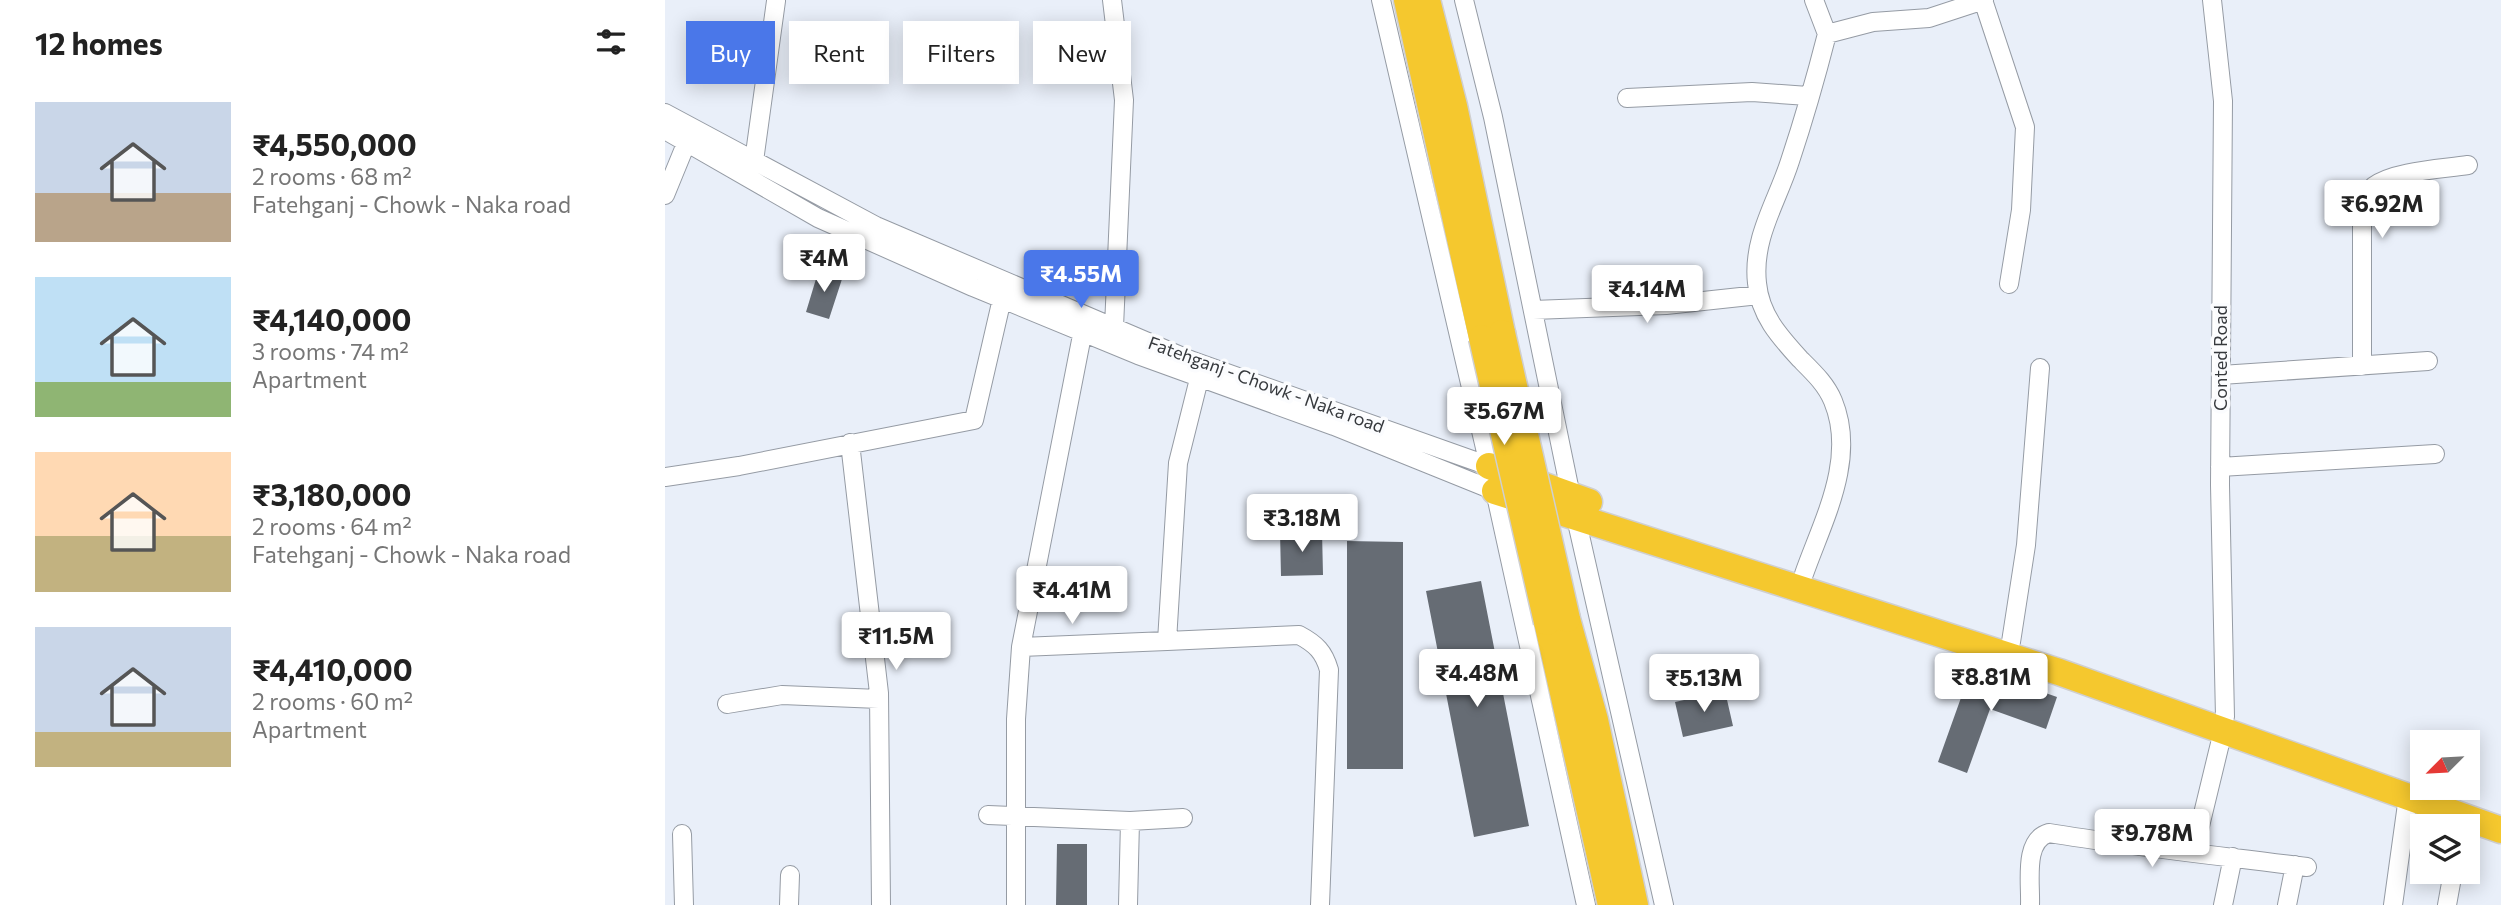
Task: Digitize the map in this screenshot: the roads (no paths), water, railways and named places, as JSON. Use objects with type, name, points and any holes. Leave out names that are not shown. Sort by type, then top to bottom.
[{"type":"highway","points":[[1407,0],[1492,335],[1557,620],[1611,905]]},
{"type":"highway","points":[[1427,0],[1454,106],[1492,335]]},
{"type":"highway","name":"Fatehganj - Chowk - Naka road","points":[[1492,479],[1573,506]]},
{"type":"highway","points":[[1573,506],[1804,574],[2011,642],[2224,724]]},
{"type":"highway","points":[[1573,506],[2059,672],[2224,724],[2410,788]]},
{"type":"highway","points":[[1557,620],[1595,720],[1635,905]]},
{"type":"highway","points":[[2431,800],[2451,814]]},
{"type":"highway","points":[[2449,800],[2501,816]]},
{"type":"highway","points":[[2480,825],[2501,830]]},
{"type":"street","points":[[754,160],[774,0]]},
{"type":"street","points":[[1112,0],[1124,100],[1114,327]]},
{"type":"street","points":[[1381,0],[1492,479],[1585,905]]},
{"type":"street","points":[[1464,0],[1493,117],[1573,506],[1664,905]]},
{"type":"street","points":[[1804,574],[1839,476],[1842,458],[1841,435],[1833,402],[1826,389],[1770,325],[1759,295],[1756,268],[1762,232],[1790,162],[1827,34],[1814,0]]},
{"type":"street","points":[[1827,34],[1873,22],[1929,18],[1983,0],[2025,127],[2021,209],[2009,284]]},
{"type":"street","name":"Conted Road","points":[[2194,851],[2224,724],[2220,467],[2223,101],[2212,0]]},
{"type":"street","points":[[1627,98],[1752,92],[1808,96]]},
{"type":"street","points":[[665,113],[690,135],[818,218],[1004,290],[1334,426],[1492,479]]},
{"type":"street","points":[[665,130],[690,135],[754,160],[876,226],[1004,290]]},
{"type":"street","points":[[665,195],[690,135]]},
{"type":"street","points":[[2363,366],[2362,217],[2365,199],[2373,187],[2392,178],[2468,165]]},
{"type":"street","points":[[665,477],[739,466],[974,420],[1004,290]]},
{"type":"street","points":[[1533,310],[1666,305],[1759,295]]},
{"type":"street","points":[[1016,905],[1016,719],[1021,647],[1084,324]]},
{"type":"street","name":"Fatehganj - Chowk - Naka road","points":[[1084,324],[1114,327],[1201,370],[1492,479]]},
{"type":"street","points":[[2221,375],[2428,361]]},
{"type":"street","points":[[2011,642],[2026,545],[2040,368]]},
{"type":"street","points":[[1167,641],[1178,463],[1201,370]]},
{"type":"street","points":[[850,443],[879,699],[881,905]]},
{"type":"street","points":[[2220,467],[2435,454]]},
{"type":"street","points":[[1021,647],[1299,635],[1315,644],[1325,655],[1329,670],[1320,905]]},
{"type":"street","points":[[727,704],[782,695],[879,699]]},
{"type":"street","points":[[2393,905],[2415,800]]},
{"type":"street","points":[[988,815],[1130,821],[1183,818]]},
{"type":"street","points":[[1128,905],[1130,821]]},
{"type":"street","points":[[2030,905],[2032,851],[2040,835],[2049,833],[2155,850],[2194,851],[2301,866],[2287,905]]},
{"type":"street","points":[[682,834],[684,905]]},
{"type":"street","points":[[2223,905],[2232,857]]},
{"type":"street","points":[[789,875],[789,905]]},
{"type":"street","points":[[2447,905],[2451,884]]}]
